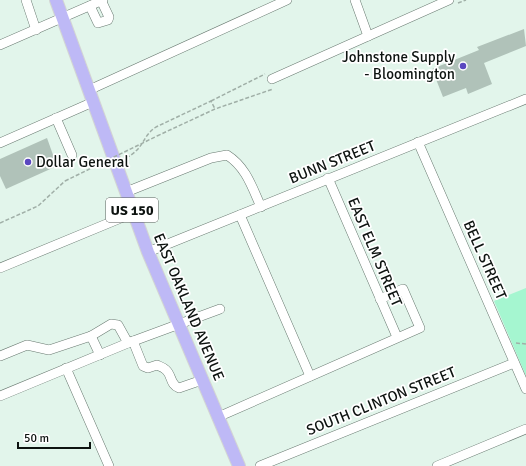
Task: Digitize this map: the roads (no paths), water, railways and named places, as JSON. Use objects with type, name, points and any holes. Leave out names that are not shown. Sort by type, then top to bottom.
[{"type":"main road","name":"EAST OAKLAND AVENUE","points":[[56,0],[148,252],[239,466]]},
{"type":"street","points":[[26,0],[36,30]]},
{"type":"street","points":[[0,44],[63,19],[102,0],[109,18],[101,23],[98,23],[90,6]]},
{"type":"street","points":[[89,90],[287,0]]},
{"type":"street","points":[[355,0],[368,36]]},
{"type":"street","points":[[272,79],[449,0]]},
{"type":"street","name":"BUNN STREET","points":[[148,252],[526,99]]},
{"type":"street","points":[[0,143],[93,102]]},
{"type":"street","points":[[56,118],[72,154]]},
{"type":"street","name":"BELL STREET","points":[[418,142],[526,389]]},
{"type":"street","points":[[126,192],[211,158],[227,155],[237,161],[247,174],[261,207]]},
{"type":"street","name":"EAST ELM STREET","points":[[328,178],[397,338]]},
{"type":"street","points":[[0,268],[133,213]]},
{"type":"street","points":[[240,215],[310,376]]},
{"type":"street","points":[[218,417],[420,328],[403,289],[380,299]]},
{"type":"street","points":[[0,396],[131,342],[220,309]]},
{"type":"street","points":[[0,356],[27,345],[50,350],[92,336],[111,324],[118,325],[131,342],[143,366],[148,368],[156,365],[166,370],[174,386],[177,388],[202,380]]},
{"type":"street","points":[[92,336],[100,355]]},
{"type":"street","name":"SOUTH CLINTON STREET","points":[[260,466],[514,363]]},
{"type":"street","points":[[66,368],[109,466]]},
{"type":"street","points":[[437,466],[526,428]]},
{"type":"place","name":"Johnstone Supply - Bloomington","points":[[463,66]]},
{"type":"place","name":"Dollar General","points":[[28,162]]}]
